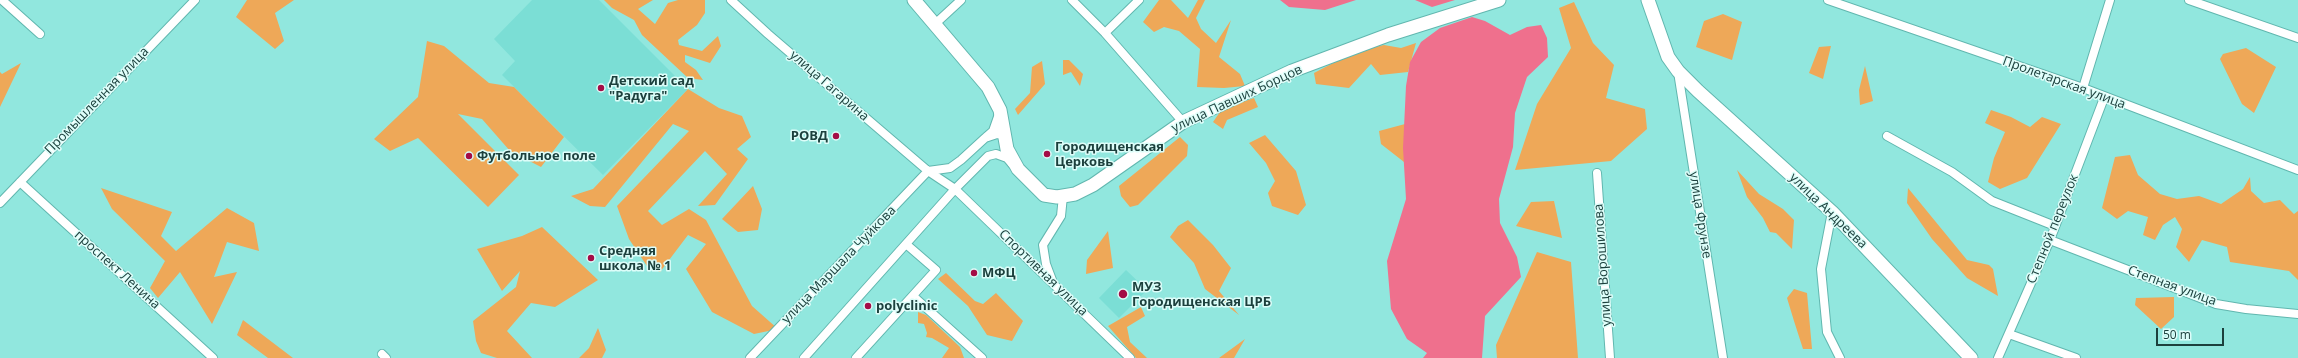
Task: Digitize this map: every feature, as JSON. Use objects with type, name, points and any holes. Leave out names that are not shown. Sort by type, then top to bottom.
[{"type":"main road","points":[[914,0],[988,87],[1000,110],[1006,134],[1007,150],[1018,169],[1044,196],[1069,195]]},
{"type":"main road","name":"улица Павших Борцов","points":[[1069,195],[1093,185],[1183,122],[1292,71],[1388,35],[1498,0]]},
{"type":"main road","name":"улица Андреева","points":[[1648,0],[1668,57],[1678,71],[1698,91],[1832,212],[1971,358]]},
{"type":"street","points":[[1,0],[40,34]]},
{"type":"street","name":"Промышленная улица","points":[[0,203],[195,0]]},
{"type":"street","name":"улица Гагарина","points":[[731,0],[768,34],[928,171],[955,188]]},
{"type":"street","points":[[935,24],[961,0]]},
{"type":"street","name":"улица Павших Борцов","points":[[1072,0],[1105,33],[1183,122]]},
{"type":"street","points":[[1105,33],[1139,0]]},
{"type":"street","name":"Пролетарская улица","points":[[1828,0],[2083,88],[2104,98],[2298,170]]},
{"type":"street","points":[[2083,88],[2110,0]]},
{"type":"street","points":[[2189,0],[2298,38]]},
{"type":"street","name":"улица Фрунзе","points":[[1678,71],[1723,358]]},
{"type":"street","name":"Степной переулок","points":[[1998,358],[2050,240],[2104,98]]},
{"type":"street","points":[[928,171],[950,168],[961,160],[993,131],[1000,110]]},
{"type":"street","points":[[985,138],[997,134],[1006,134],[996,154]]},
{"type":"street","points":[[1887,136],[1952,172],[1992,201],[2055,226]]},
{"type":"street","points":[[804,358],[955,188],[988,156],[996,154],[1007,158],[1018,169]]},
{"type":"street","name":"улица Маршала Чуйкова","points":[[750,358],[928,171]]},
{"type":"street","name":"улица Ворошилова","points":[[1597,173],[1610,358]]},
{"type":"street","name":"проспект Ленина","points":[[20,182],[214,358]]},
{"type":"street","name":"Спортивная улица","points":[[955,188],[1130,358]]},
{"type":"street","points":[[1053,283],[1046,264],[1043,245],[1061,216],[1069,195]]},
{"type":"street","points":[[1832,212],[1821,269],[1827,332],[1840,358]]},
{"type":"street","name":"Степная улица","points":[[2050,240],[2216,304],[2246,309],[2298,314]]},
{"type":"street","points":[[856,358],[936,270],[906,244]]},
{"type":"street","points":[[913,296],[982,358]]},
{"type":"street","points":[[2009,334],[2076,358]]},
{"type":"shaded area","points":[[247,0],[294,0],[275,13],[284,41],[275,49],[236,17]]},
{"type":"shaded area","name":"Детский сад \"Радуга\"","points":[[532,0],[599,0],[688,89],[603,175],[502,75],[515,61],[494,39]]},
{"type":"shaded area","points":[[604,0],[653,0],[638,9],[655,24],[668,3],[678,0],[705,0],[705,13],[697,25],[678,40],[679,45],[702,51],[718,36],[721,46],[710,63],[685,55],[685,62],[696,70],[703,80],[688,78],[642,35],[634,20],[612,8]]},
{"type":"shaded area","points":[[1159,0],[1171,0],[1188,18],[1198,0],[1205,0],[1196,18],[1201,29],[1216,43],[1231,20],[1219,57],[1240,74],[1245,86],[1224,88],[1197,87],[1200,49],[1179,31],[1164,27],[1154,32],[1143,22]]},
{"type":"shaded area","points":[[1280,0],[1356,0],[1325,10],[1289,7]]},
{"type":"shaded area","points":[[1415,0],[1455,0],[1432,7]]},
{"type":"shaded area","points":[[1574,2],[1593,43],[1614,65],[1606,98],[1645,109],[1647,129],[1611,161],[1515,170],[1537,104],[1571,48],[1559,8]]},
{"type":"shaded area","points":[[1723,14],[1742,22],[1732,60],[1696,47],[1704,21]]},
{"type":"shaded area","points":[[1472,17],[1485,21],[1510,35],[1527,27],[1541,25],[1547,38],[1548,57],[1527,77],[1515,113],[1513,147],[1499,199],[1500,223],[1517,257],[1521,277],[1485,316],[1482,358],[1423,358],[1427,353],[1407,339],[1391,309],[1387,261],[1406,199],[1403,148],[1406,86],[1410,62],[1421,42],[1440,28]]},
{"type":"shaded area","points":[[427,41],[444,46],[489,83],[514,87],[564,137],[541,167],[510,151],[482,119],[458,114],[519,175],[488,207],[418,138],[390,151],[374,139],[418,97]]},
{"type":"shaded area","points":[[1416,43],[1408,72],[1380,75],[1371,64],[1349,88],[1316,84],[1314,73],[1356,51],[1384,45],[1401,48]]},
{"type":"shaded area","points":[[1831,46],[1823,79],[1809,73],[1819,47]]},
{"type":"shaded area","points":[[2246,48],[2276,67],[2254,113],[2242,104],[2220,59],[2223,54]]},
{"type":"shaded area","points":[[1063,60],[1069,60],[1083,74],[1080,86],[1071,72],[1063,75]]},
{"type":"shaded area","points":[[1042,61],[1045,84],[1018,115],[1015,109],[1030,93],[1032,67]]},
{"type":"shaded area","points":[[21,63],[0,107],[0,72],[2,74]]},
{"type":"shaded area","points":[[1865,66],[1873,101],[1860,105],[1859,90]]},
{"type":"shaded area","points":[[688,89],[719,108],[742,116],[751,137],[737,149],[748,159],[715,205],[698,206],[727,174],[705,151],[648,211],[662,225],[689,209],[706,220],[752,306],[778,329],[754,334],[712,312],[686,269],[706,244],[688,235],[660,272],[647,266],[629,239],[617,206],[689,131],[673,124],[605,207],[590,206],[571,196],[593,189]]},
{"type":"shaded area","points":[[1254,98],[1258,107],[1227,120],[1223,129],[1213,122],[1222,109]]},
{"type":"shaded area","points":[[1991,110],[2011,117],[2030,127],[2042,117],[2061,124],[2027,178],[2000,189],[1988,182],[1994,158],[2005,132],[1985,123]]},
{"type":"shaded area","points":[[1405,124],[1404,162],[1381,144],[1379,131]]},
{"type":"shaded area","points":[[1265,135],[1296,171],[1306,205],[1298,215],[1272,206],[1268,193],[1275,181],[1266,163],[1249,143]]},
{"type":"shaded area","points":[[1180,137],[1188,145],[1187,156],[1138,205],[1130,207],[1121,196],[1119,186]]},
{"type":"shaded area","points":[[2130,155],[2138,175],[2160,194],[2177,199],[2199,196],[2221,204],[2243,189],[2250,177],[2251,191],[2264,203],[2280,200],[2294,214],[2298,211],[2298,280],[2289,271],[2230,262],[2227,247],[2202,240],[2189,262],[2176,247],[2182,229],[2175,217],[2163,225],[2155,240],[2143,235],[2148,217],[2128,211],[2117,219],[2102,208],[2115,157]]},
{"type":"shaded area","points":[[1737,170],[1759,194],[1783,209],[1794,220],[1792,249],[1776,233],[1770,232],[1763,218],[1747,197]]},
{"type":"shaded area","points":[[753,186],[762,209],[758,230],[738,232],[722,219]]},
{"type":"shaded area","points":[[101,188],[172,212],[161,236],[176,251],[227,208],[254,223],[259,251],[227,242],[214,277],[237,272],[212,324],[180,272],[158,298],[150,288],[165,261],[112,209]]},
{"type":"shaded area","points":[[1908,188],[1967,260],[1989,265],[1993,269],[1998,296],[1967,278],[1932,239],[1907,203]]},
{"type":"shaded area","points":[[1554,201],[1562,238],[1516,226],[1531,202]]},
{"type":"shaded area","points":[[1188,220],[1213,245],[1231,268],[1219,291],[1239,315],[1205,289],[1194,263],[1170,237],[1178,226]]},
{"type":"shaded area","points":[[542,227],[598,280],[555,307],[531,303],[507,331],[532,358],[497,358],[481,353],[476,341],[473,321],[516,287],[520,271],[502,291],[477,249],[522,236]]},
{"type":"shaded area","points":[[1108,231],[1113,268],[1086,274],[1087,260]]},
{"type":"shaded area","points":[[1537,252],[1571,262],[1578,358],[1497,358],[1496,345]]},
{"type":"shaded area","name":"МУЗ Городищенская ЦРБ","points":[[1126,270],[1147,290],[1119,318],[1099,298]]},
{"type":"shaded area","points":[[946,273],[975,301],[983,304],[996,293],[1023,321],[1012,341],[987,335],[968,306],[938,279]]},
{"type":"shaded area","points":[[1794,289],[1807,293],[1812,349],[1803,349],[1787,298]]},
{"type":"shaded area","points":[[2174,297],[2174,317],[2161,329],[2135,305],[2136,298]]},
{"type":"shaded area","points":[[1141,307],[1145,316],[1127,327],[1130,342],[1147,358],[1136,358],[1108,326]]},
{"type":"shaded area","points":[[918,312],[926,315],[960,347],[964,358],[942,358],[949,348],[932,338],[926,337],[927,333],[924,324],[918,323]]},
{"type":"shaded area","points":[[243,320],[293,358],[268,358],[237,335]]},
{"type":"shaded area","points":[[598,328],[606,350],[602,358],[579,358],[589,348]]},
{"type":"shaded area","points":[[1245,339],[1234,358],[1219,358]]},
{"type":"place","name":"Детский сад \"Радуга\"","points":[[601,88]]},
{"type":"place","name":"РОВД","points":[[836,136]]},
{"type":"place","name":"Городищенская Церковь","points":[[1047,154]]},
{"type":"place","name":"Футбольное поле","points":[[469,156]]},
{"type":"place","name":"Средняя школа № 1","points":[[591,258]]},
{"type":"place","name":"МФЦ","points":[[974,273]]},
{"type":"place","name":"МУЗ Городищенская ЦРБ","points":[[1123,294]]},
{"type":"place","name":"polyclinic","points":[[868,306]]}]
